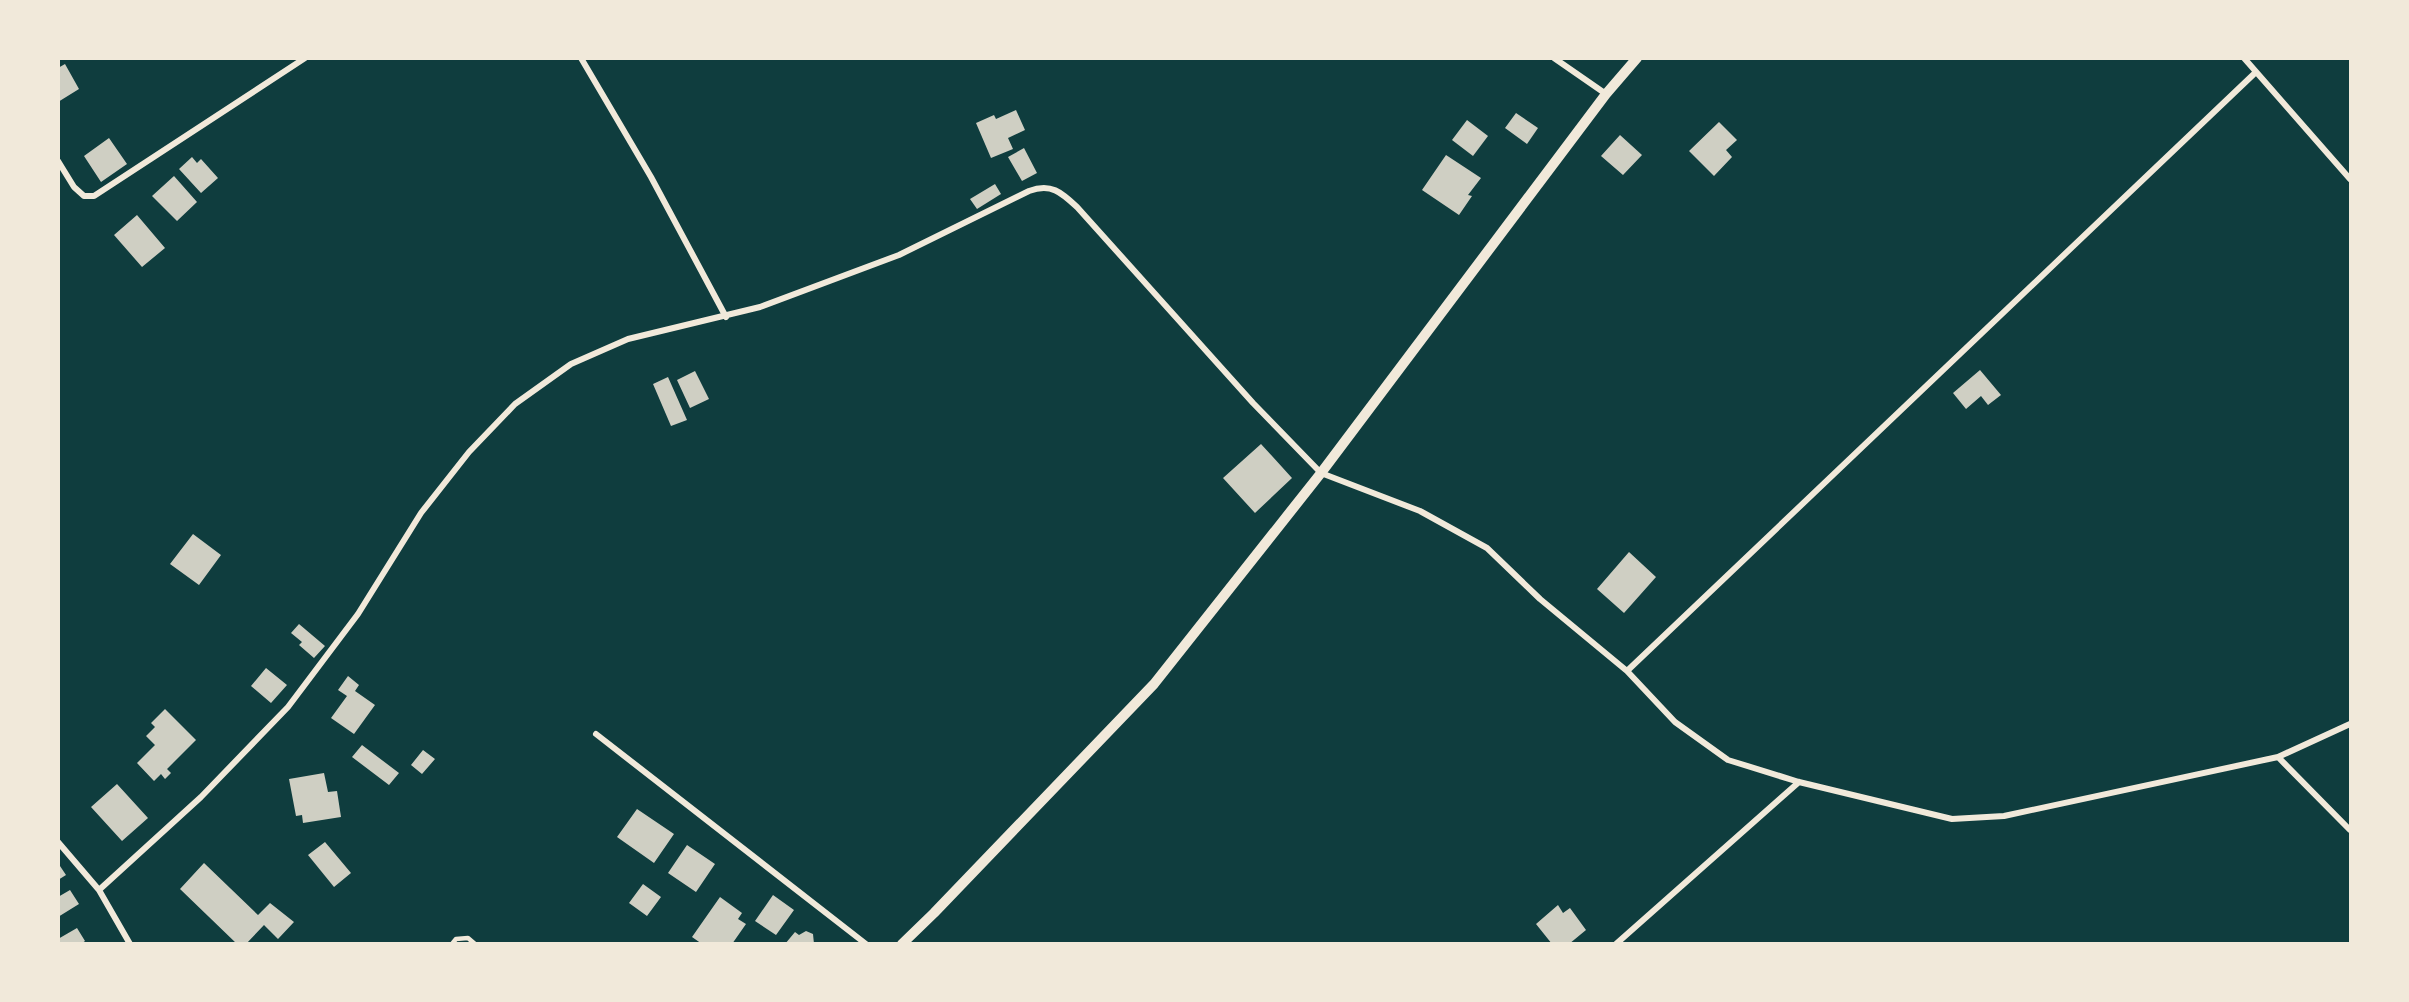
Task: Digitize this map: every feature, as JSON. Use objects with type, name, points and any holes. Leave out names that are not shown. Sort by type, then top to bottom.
[{"type":"street","points":[[58,161],[74,187],[84,196],[94,196],[305,58]]},
{"type":"street","points":[[581,58],[651,177],[726,317]]},
{"type":"street","points":[[1554,58],[1606,94]]},
{"type":"street","points":[[902,944],[1154,684],[1322,473],[1606,94],[1637,58]]},
{"type":"street","points":[[2244,58],[2350,179]]},
{"type":"street","points":[[1627,671],[2256,72]]},
{"type":"street","points":[[99,890],[201,797],[288,707],[358,614],[421,513],[469,452],[515,404],[571,364],[628,339],[760,308],[899,255],[1029,191],[1048,186],[1063,193],[1077,207],[1252,403],[1322,473],[1420,511],[1487,548],[1540,599],[1627,671],[1675,722],[1728,760],[1799,782],[1952,819],[2004,816],[2278,757],[2350,724]]},
{"type":"street","points":[[596,734],[866,944]]},
{"type":"street","points":[[2278,757],[2350,830]]},
{"type":"street","points":[[1616,944],[1799,782]]},
{"type":"street","points":[[58,842],[99,890],[130,944]]},
{"type":"lane","points":[[452,944],[456,939],[468,938],[475,944]]},
{"type":"building","points":[[65,64],[79,89],[58,102],[58,68]]},
{"type":"building","points":[[1016,110],[1025,130],[1008,138],[1013,149],[991,158],[976,123],[994,115],[996,119]]},
{"type":"building","points":[[1516,113],[1538,128],[1527,144],[1505,128]]},
{"type":"building","points":[[1467,120],[1488,136],[1473,156],[1452,140]]},
{"type":"building","points":[[1719,122],[1737,140],[1726,150],[1732,157],[1714,176],[1689,151]]},
{"type":"building","points":[[1620,135],[1642,155],[1623,175],[1601,156]]},
{"type":"building","points":[[109,138],[127,164],[101,182],[84,156]]},
{"type":"building","points":[[1024,148],[1037,173],[1022,181],[1008,157]]},
{"type":"building","points":[[1446,155],[1481,178],[1468,195],[1472,196],[1459,215],[1422,190]]},
{"type":"building","points":[[192,157],[197,163],[201,159],[218,178],[201,193],[179,169]]},
{"type":"building","points":[[174,176],[197,202],[177,221],[152,196]]},
{"type":"building","points":[[995,184],[1001,194],[977,209],[970,199]]},
{"type":"building","points":[[137,215],[165,248],[142,267],[114,235]]},
{"type":"building","points":[[1980,370],[2001,395],[1988,405],[1981,396],[1966,409],[1953,393]]},
{"type":"building","points":[[695,371],[709,399],[690,408],[677,380]]},
{"type":"building","points":[[668,377],[687,420],[671,426],[653,384]]},
{"type":"building","points":[[1261,444],[1292,478],[1255,513],[1223,478]]},
{"type":"building","points":[[193,534],[221,555],[199,585],[170,564]]},
{"type":"building","points":[[1629,552],[1656,577],[1624,613],[1597,589]]},
{"type":"building","points":[[299,624],[325,646],[314,658],[299,645],[302,642],[291,633]]},
{"type":"building","points":[[266,668],[287,685],[271,703],[251,686]]},
{"type":"building","points":[[348,676],[359,685],[355,691],[375,705],[354,734],[331,718],[347,696],[338,690]]},
{"type":"building","points":[[165,709],[196,740],[167,769],[171,773],[165,779],[161,774],[154,781],[137,763],[155,745],[146,736],[155,727],[151,723]]},
{"type":"building","points":[[362,745],[399,773],[389,785],[352,757]]},
{"type":"building","points":[[423,750],[435,759],[422,774],[411,765]]},
{"type":"building","points":[[324,773],[328,792],[337,791],[341,817],[303,823],[302,815],[296,816],[289,779]]},
{"type":"building","points":[[117,784],[148,818],[122,841],[91,807]]},
{"type":"building","points":[[637,809],[674,834],[654,863],[617,837]]},
{"type":"building","points":[[325,842],[351,873],[334,887],[308,855]]},
{"type":"building","points":[[687,845],[715,864],[696,892],[668,873]]},
{"type":"building","points":[[58,863],[66,875],[58,880]]},
{"type":"building","points":[[204,863],[258,915],[270,903],[294,922],[278,939],[264,925],[246,944],[237,944],[180,889]]},
{"type":"building","points":[[643,884],[661,897],[647,916],[629,903]]},
{"type":"building","points":[[70,890],[79,904],[58,917],[58,897]]},
{"type":"building","points":[[773,895],[794,910],[776,935],[755,921]]},
{"type":"building","points":[[720,897],[742,913],[738,919],[746,924],[732,944],[702,944],[692,937]]},
{"type":"building","points":[[1558,905],[1563,913],[1570,908],[1586,930],[1569,944],[1552,944],[1536,924]]},
{"type":"building","points":[[77,928],[85,941],[81,944],[58,944],[58,939]]},
{"type":"building","points":[[806,931],[813,934],[814,944],[785,944],[795,932],[799,935]]}]
